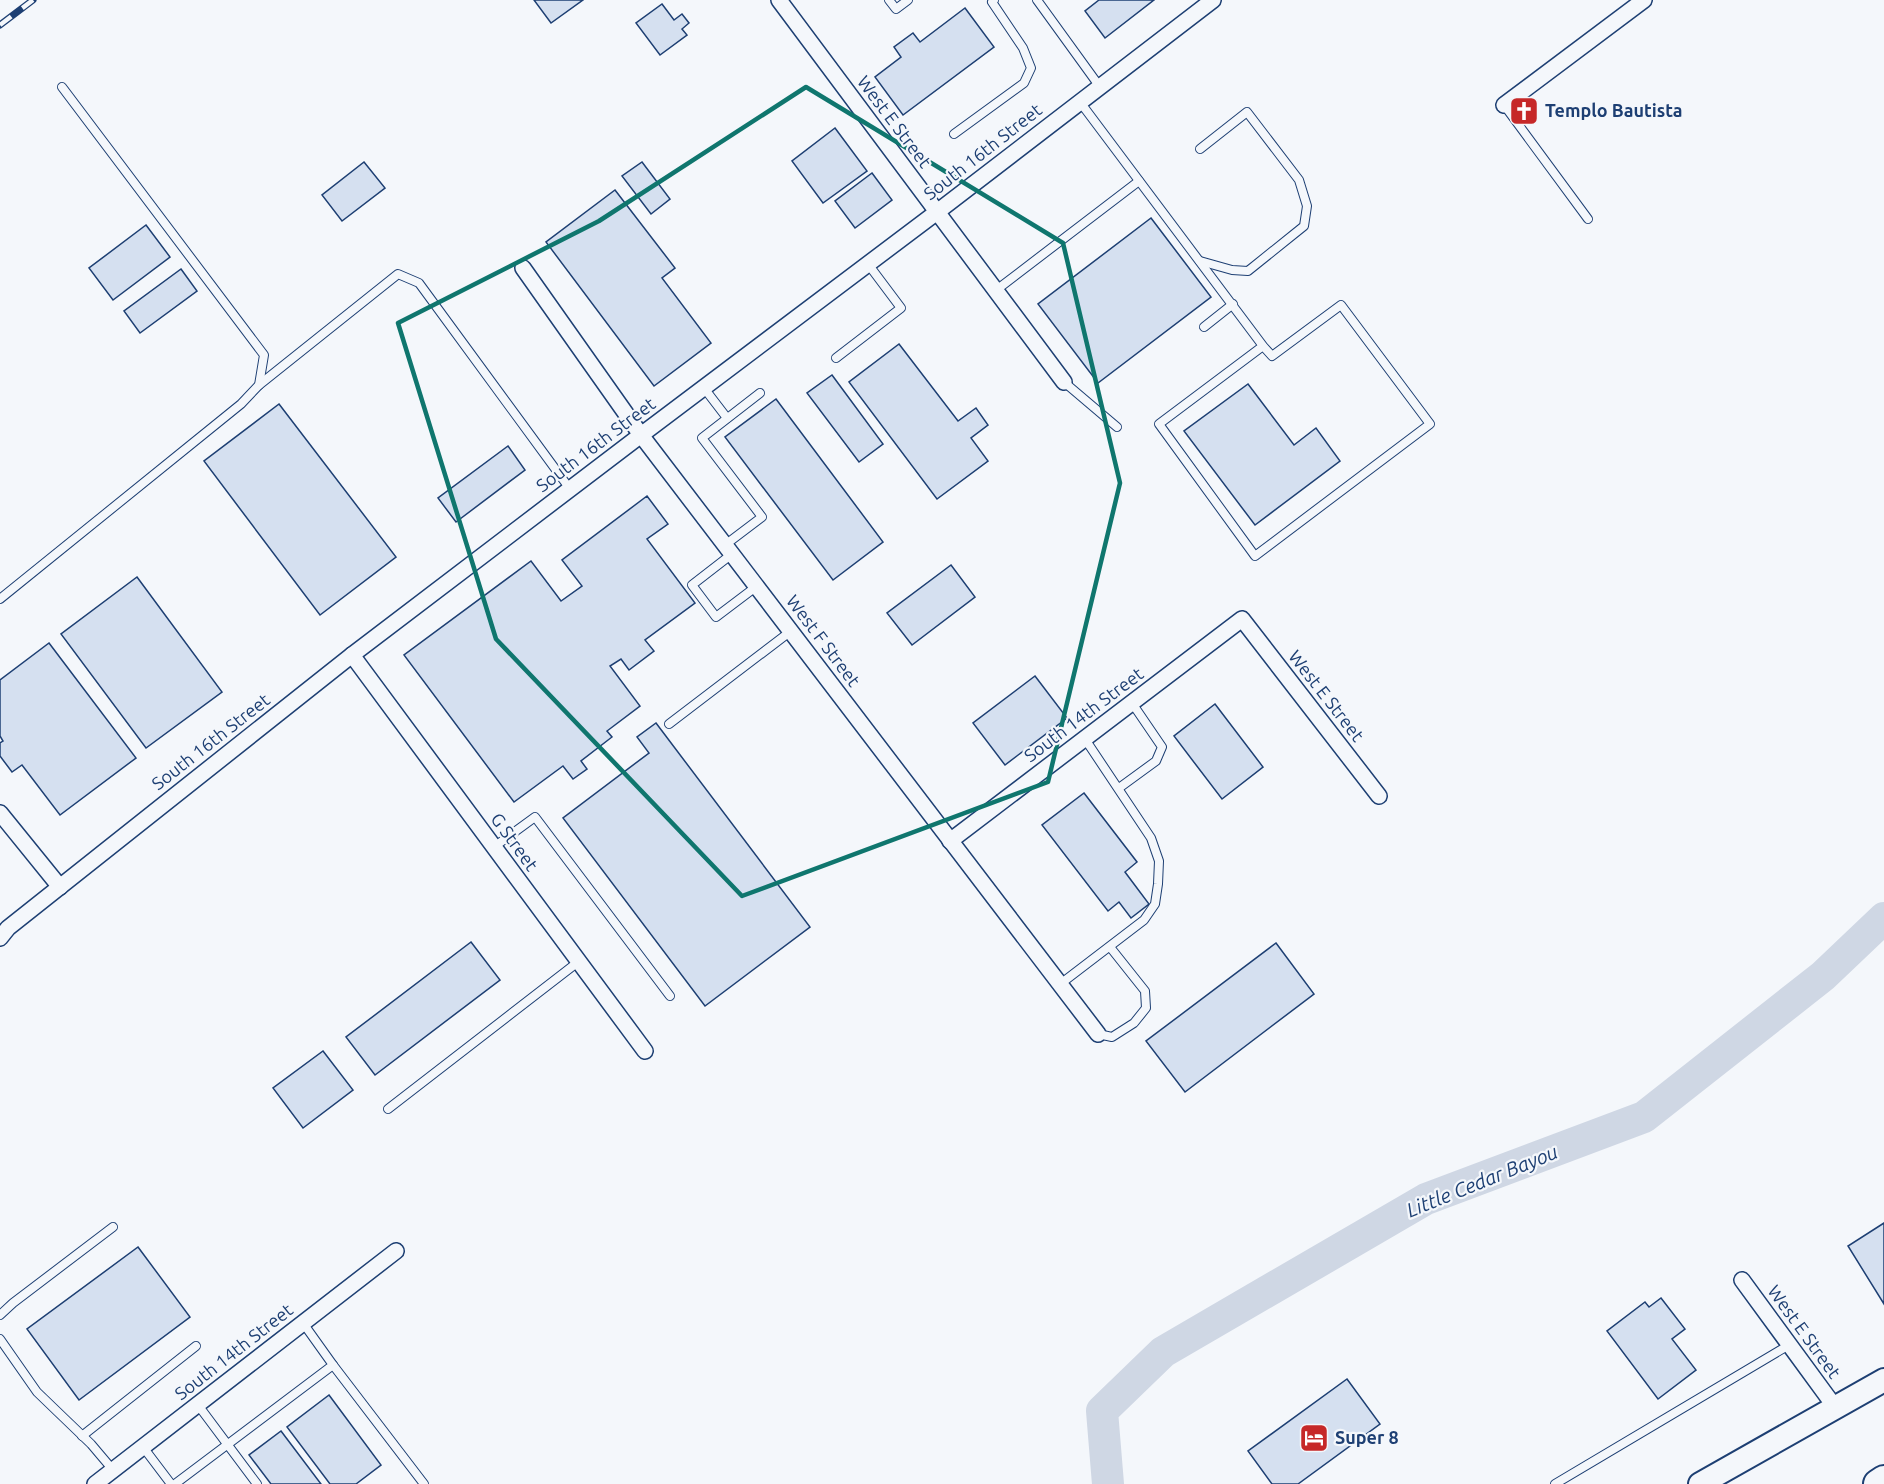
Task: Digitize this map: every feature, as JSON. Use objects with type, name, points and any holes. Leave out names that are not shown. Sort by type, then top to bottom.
[{"type":"highway","points":[[1878,1484],[1884,1480]]},
{"type":"main road","points":[[1700,1484],[1884,1380]]},
{"type":"street","name":"West E Street","points":[[779,0],[1064,382]]},
{"type":"street","name":"South 16th Street","points":[[3,932],[352,656],[938,212],[1213,0]]},
{"type":"street","points":[[1504,105],[1644,0]]},
{"type":"street","name":"West F Street","points":[[523,268],[641,435],[1098,1034]]},
{"type":"street","name":"West E Street","points":[[1242,619],[1379,796]]},
{"type":"street","name":"South 14th Street","points":[[950,841],[1242,619]]},
{"type":"street","name":"G Street","points":[[352,656],[645,1051]]},
{"type":"street","points":[[1,815],[60,887]]},
{"type":"street","name":"South 14th Street","points":[[95,1484],[396,1251]]},
{"type":"street","name":"West E Street","points":[[1742,1280],[1835,1407]]},
{"type":"lane","points":[[889,0],[896,9],[908,0]]},
{"type":"lane","points":[[954,134],[1024,83],[1031,68],[1023,48],[992,2],[994,0]]},
{"type":"lane","points":[[1037,0],[1100,87]]},
{"type":"lane","points":[[62,87],[264,355],[259,385]]},
{"type":"lane","points":[[1080,102],[1272,356],[1341,306],[1430,424],[1255,556],[1159,424],[1263,346]]},
{"type":"lane","points":[[1504,105],[1588,219]]},
{"type":"lane","points":[[1200,149],[1247,112],[1299,180],[1307,206],[1304,226],[1248,271],[1232,270],[1200,261]]},
{"type":"lane","points":[[996,291],[1139,181]]},
{"type":"lane","points":[[836,358],[901,308],[868,264]]},
{"type":"lane","points":[[0,599],[241,404],[259,385],[398,274],[418,283],[570,489]]},
{"type":"lane","points":[[1204,327],[1233,304]]},
{"type":"lane","points":[[1064,382],[1117,427]]},
{"type":"lane","points":[[704,388],[728,418]]},
{"type":"lane","points":[[757,586],[716,617],[692,585],[762,517],[702,438],[760,393]]},
{"type":"lane","points":[[669,724],[791,631]]},
{"type":"lane","points":[[1119,788],[1156,761],[1162,747],[1132,703]]},
{"type":"lane","points":[[1059,985],[1144,920],[1155,904],[1160,861],[1151,838],[1085,739]]},
{"type":"lane","points":[[494,847],[535,817],[670,996]]},
{"type":"lane","points":[[1098,1034],[1112,1037],[1134,1023],[1146,1008],[1145,991],[1110,947]]},
{"type":"lane","points":[[388,1108],[579,962]]},
{"type":"lane","points":[[0,1316],[13,1303],[113,1227]]},
{"type":"lane","points":[[303,1323],[424,1484]]},
{"type":"lane","points":[[0,1339],[37,1392],[113,1470]]},
{"type":"lane","points":[[1555,1484],[1789,1345]]},
{"type":"lane","points":[[82,1436],[196,1346]]},
{"type":"lane","points":[[143,1447],[173,1484],[333,1365]]},
{"type":"lane","points":[[198,1405],[257,1484]]},
{"type":"highlighted area","points":[[806,87],[1063,243],[1120,483],[1048,782],[742,896],[496,639],[398,323],[599,221]]},
{"type":"building","points":[[534,0],[583,0],[551,23]]},
{"type":"building","points":[[1099,0],[1154,0],[1105,38],[1085,11]]},
{"type":"building","points":[[662,4],[674,20],[682,14],[689,23],[682,29],[687,35],[660,55],[636,23]]},
{"type":"building","points":[[965,8],[994,47],[903,115],[875,77],[901,57],[894,47],[913,33],[920,42]]},
{"type":"building","points":[[835,128],[867,171],[823,203],[792,161]]},
{"type":"building","points":[[364,162],[385,188],[342,221],[322,195]]},
{"type":"building","points":[[642,162],[670,199],[651,214],[622,176]]},
{"type":"building","points":[[872,173],[892,200],[855,228],[835,201]]},
{"type":"building","points":[[615,190],[675,268],[662,278],[711,343],[654,386],[546,242]]},
{"type":"building","points":[[1151,218],[1211,297],[1098,383],[1038,304]]},
{"type":"building","points":[[146,225],[170,257],[113,300],[89,268]]},
{"type":"building","points":[[181,269],[197,291],[140,333],[124,311]]},
{"type":"building","points":[[899,344],[958,421],[976,408],[988,425],[971,438],[988,461],[937,499],[849,382]]},
{"type":"building","points":[[832,375],[883,444],[859,462],[807,393]]},
{"type":"building","points":[[1248,384],[1294,445],[1316,428],[1340,461],[1255,525],[1184,431]]},
{"type":"building","points":[[776,399],[883,542],[833,580],[725,437]]},
{"type":"building","points":[[279,404],[396,557],[320,615],[204,461]]},
{"type":"building","points":[[508,446],[525,470],[456,522],[438,498]]},
{"type":"building","points":[[647,496],[668,524],[647,539],[695,603],[645,640],[654,651],[629,670],[621,659],[610,666],[640,706],[607,731],[612,737],[581,761],[587,769],[573,779],[563,766],[514,802],[404,655],[531,561],[561,601],[582,586],[562,560]]},
{"type":"building","points":[[951,565],[975,597],[912,645],[887,613]]},
{"type":"building","points":[[137,577],[222,692],[146,748],[61,634]]},
{"type":"building","points":[[49,643],[136,758],[60,815],[22,765],[12,772],[0,756],[0,743],[3,741],[0,736],[0,680]]},
{"type":"building","points":[[1035,676],[1067,718],[1005,765],[973,723]]},
{"type":"building","points":[[1215,704],[1263,767],[1222,799],[1174,736]]},
{"type":"building","points":[[656,723],[810,927],[705,1006],[563,818],[649,753],[637,737]]},
{"type":"building","points":[[1084,793],[1137,862],[1125,872],[1149,904],[1131,918],[1119,902],[1108,911],[1042,825]]},
{"type":"building","points":[[471,942],[500,980],[375,1075],[346,1037]]},
{"type":"building","points":[[1276,943],[1314,994],[1185,1092],[1146,1041]]},
{"type":"building","points":[[323,1051],[353,1090],[303,1128],[273,1088]]},
{"type":"building","points":[[1884,1223],[1884,1304],[1848,1246]]},
{"type":"building","points":[[138,1247],[190,1317],[79,1400],[27,1329]]},
{"type":"building","points":[[1661,1298],[1685,1329],[1672,1339],[1696,1370],[1658,1399],[1607,1331],[1645,1302],[1649,1307]]},
{"type":"building","name":"Super 8","points":[[1347,1379],[1380,1424],[1298,1484],[1272,1484],[1248,1451]]},
{"type":"building","points":[[329,1395],[381,1465],[356,1484],[330,1484],[287,1427]]},
{"type":"building","points":[[281,1431],[321,1484],[271,1484],[249,1455]]},
{"type":"waterway","name":"Little Cedar Bayou","points":[[1108,1484],[1102,1411],[1163,1352],[1426,1199],[1644,1117],[1823,976],[1884,918]]},
{"type":"railway","points":[[0,25],[33,0]]},
{"type":"place","name":"Templo Bautista","points":[[1524,111]]},
{"type":"place","name":"Super 8","points":[[1314,1438]]}]
